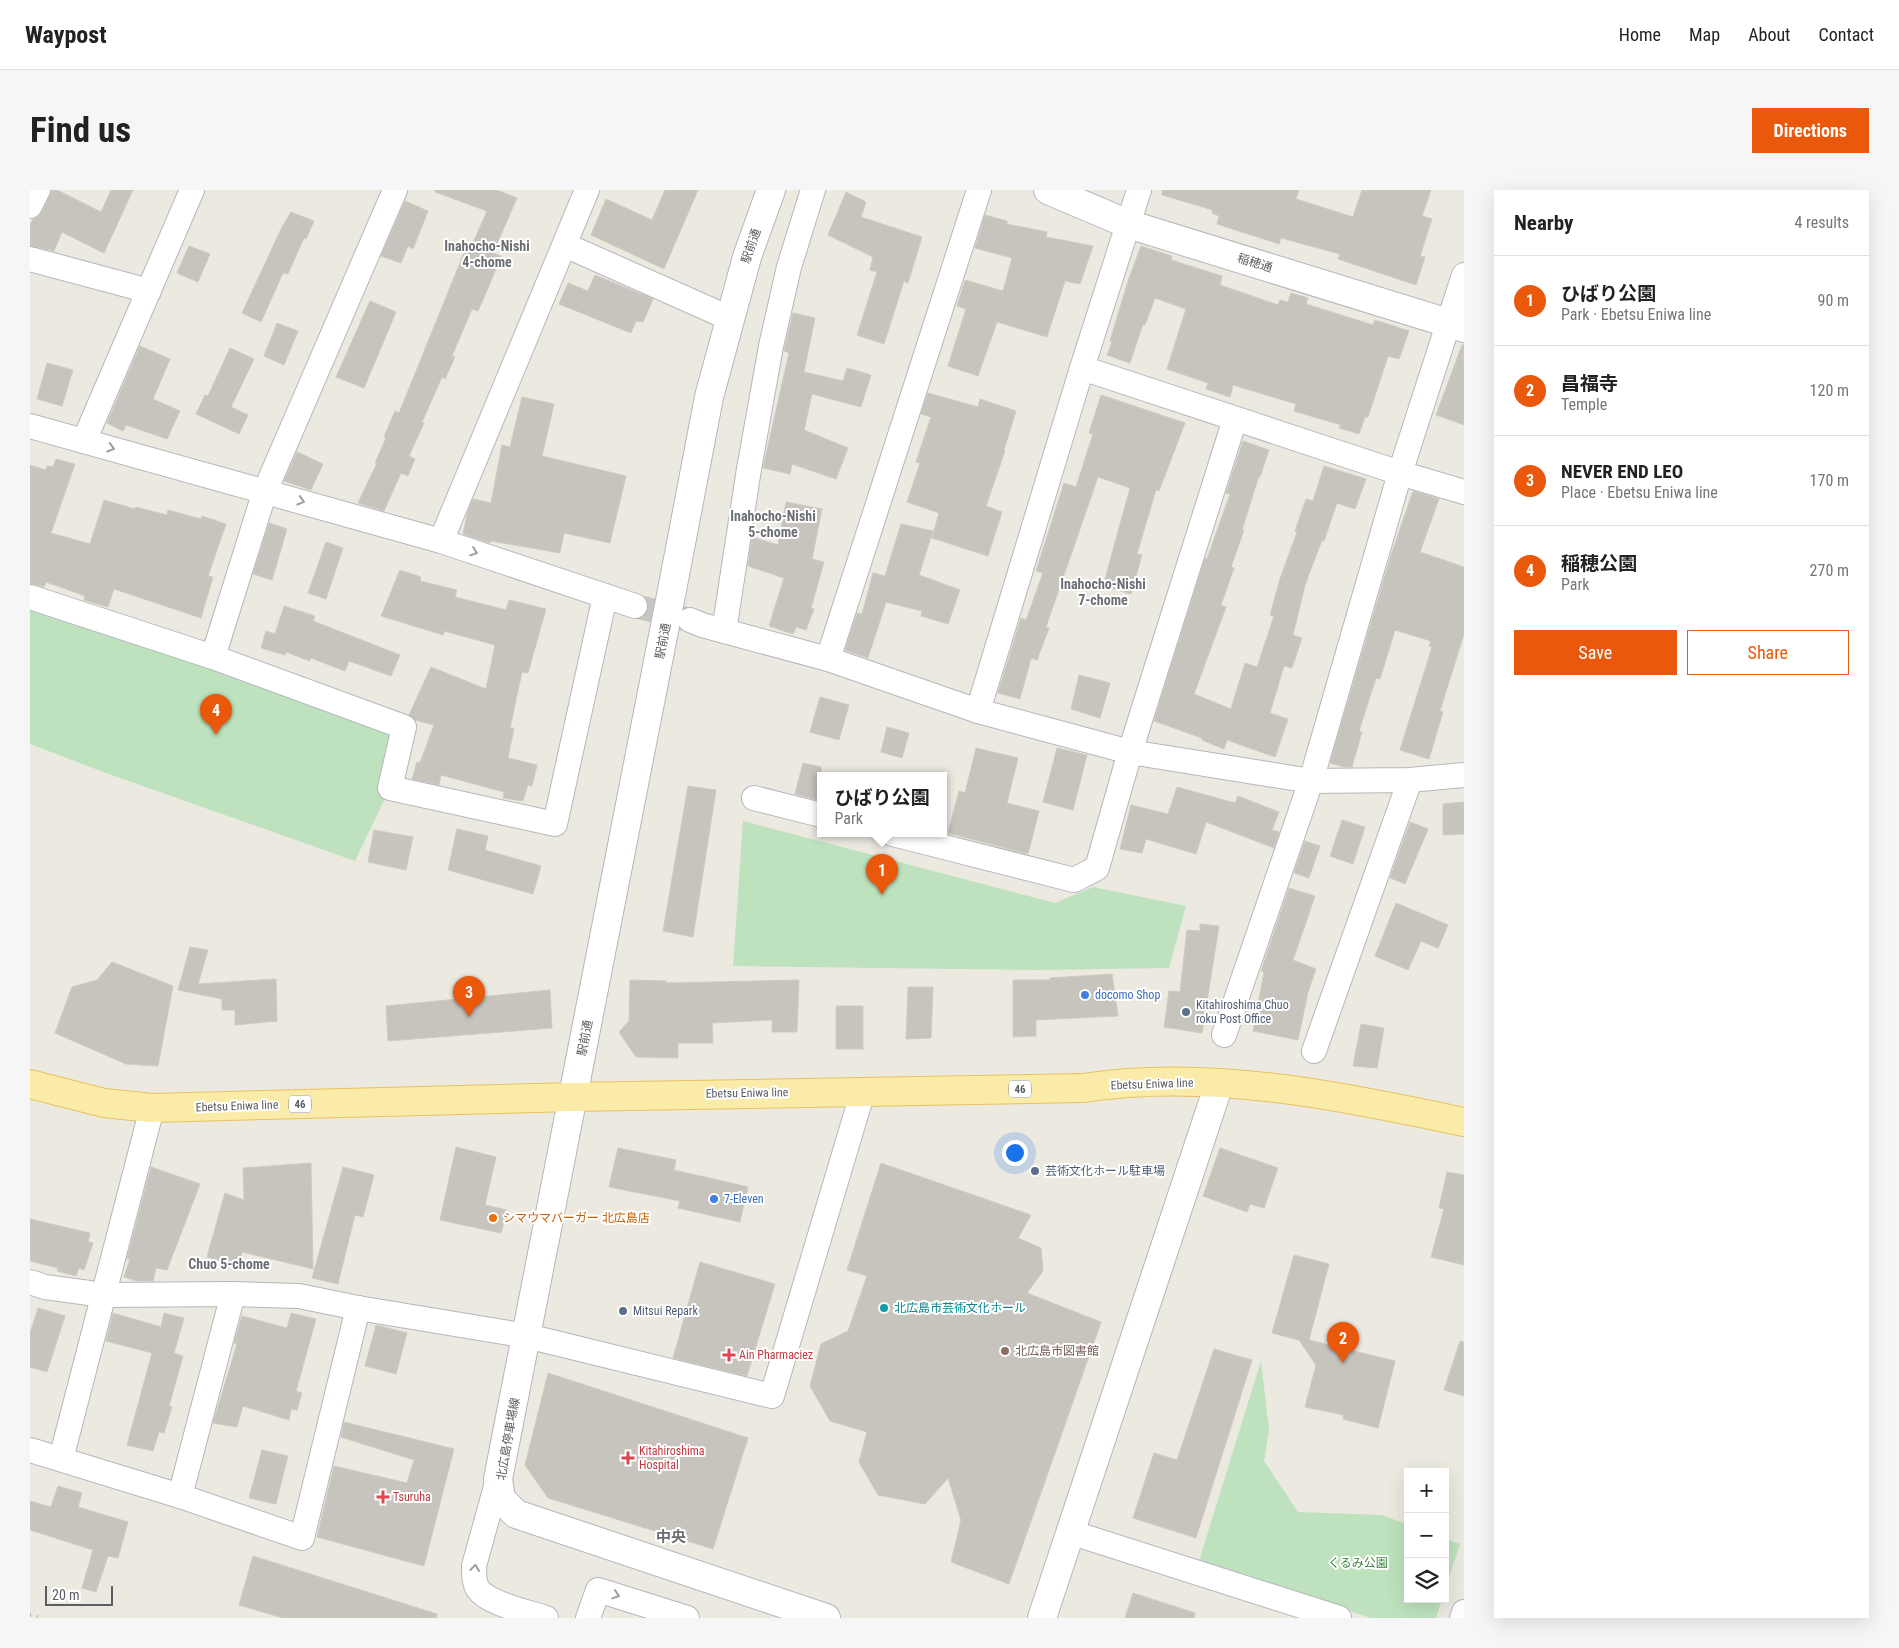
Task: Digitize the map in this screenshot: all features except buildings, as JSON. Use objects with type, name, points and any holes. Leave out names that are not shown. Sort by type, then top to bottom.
[{"type":"main road","name":"Ebetsu Eniwa line","points":[[30,1084],[104,1103],[152,1108],[573,1097],[1083,1088],[1138,1082],[1219,1084],[1280,1089],[1376,1104],[1464,1122]]},
{"type":"street","points":[[30,206],[38,190]]},
{"type":"street","points":[[84,441],[192,190]]},
{"type":"street","points":[[213,657],[265,491],[395,190]]},
{"type":"street","points":[[441,541],[587,190]]},
{"type":"street","name":"駅前通","points":[[573,1097],[708,397],[747,257],[771,190]]},
{"type":"street","points":[[724,631],[749,469],[771,346],[789,267],[814,190]]},
{"type":"street","points":[[828,659],[979,190]]},
{"type":"street","name":"稲穂通","points":[[1048,190],[1128,224],[1456,326]]},
{"type":"street","points":[[978,711],[1082,368],[1139,190]]},
{"type":"street","points":[[565,245],[729,318]]},
{"type":"street","points":[[30,259],[149,291]]},
{"type":"street","points":[[1224,1035],[1311,780],[1400,473],[1456,326],[1464,275]]},
{"type":"street","points":[[1082,368],[1400,473],[1464,492]]},
{"type":"street","points":[[905,837],[1074,880],[1097,868],[1130,752],[1235,419]]},
{"type":"street","points":[[30,426],[441,541],[635,606]]},
{"type":"street","points":[[30,597],[213,657],[404,727],[390,788],[555,824],[605,596]]},
{"type":"street","points":[[690,620],[828,659],[978,711],[1130,752],[1311,780],[1410,780],[1464,775]]},
{"type":"street","points":[[1314,1051],[1410,780]]},
{"type":"street","points":[[754,798],[817,814]]},
{"type":"street","points":[[1042,1618],[1219,1084]]},
{"type":"street","points":[[30,1282],[45,1287],[104,1295],[234,1294],[299,1296],[358,1308],[527,1336],[772,1396],[863,1091]]},
{"type":"street","name":"北広島停車場線","points":[[573,1097],[498,1478],[501,1499],[516,1514],[790,1613],[826,1618]]},
{"type":"street","points":[[61,1459],[152,1108]]},
{"type":"street","points":[[180,1496],[234,1294]]},
{"type":"street","points":[[30,1450],[180,1496],[302,1538],[358,1308]]},
{"type":"street","points":[[498,1478],[474,1566],[474,1577],[478,1589],[488,1598],[546,1618]]},
{"type":"street","points":[[1070,1532],[1339,1618]]},
{"type":"street","points":[[588,1618],[598,1590],[687,1618]]},
{"type":"street","points":[[1462,1618],[1464,1612]]},
{"type":"green space","points":[[30,597],[404,727],[390,788],[355,861],[106,773],[30,744]]},
{"type":"green space","points":[[743,821],[1055,903],[1093,887],[1186,906],[1169,968],[1038,970],[733,966]]},
{"type":"green space","name":"くるみ公園","points":[[1261,1361],[1269,1430],[1264,1461],[1298,1512],[1382,1515],[1404,1523],[1404,1603],[1441,1603],[1436,1618],[1371,1618],[1199,1561]]},
{"type":"green space","points":[[1449,1540],[1460,1544],[1449,1577]]},
{"type":"tunnel","points":[[635,606],[686,619]]},
{"type":"railway","points":[[30,1615],[41,1618]]},
{"type":"place","name":"稲穂公園","points":[[216,735]]},
{"type":"place","name":"ひばり公園","points":[[882,895]]},
{"type":"place","name":"docomo Shop","points":[[1085,995]]},
{"type":"place","name":"Kitahiroshima Chuo roku Post Office","points":[[1186,1012]]},
{"type":"place","name":"NEVER END LEO","points":[[469,1017]]},
{"type":"place","name":"芸術文化ホール駐車場","points":[[1035,1171]]},
{"type":"place","name":"7-Eleven","points":[[714,1199]]},
{"type":"place","name":"シマウマバーガー 北広島店","points":[[493,1218]]},
{"type":"place","name":"北広島市芸術文化ホール","points":[[884,1308]]},
{"type":"place","name":"Mitsui Repark","points":[[623,1311]]},
{"type":"place","name":"北広島市図書館","points":[[1005,1351]]},
{"type":"place","name":"Ain Pharmaciez","points":[[729,1355]]},
{"type":"place","name":"昌福寺","points":[[1343,1363]]},
{"type":"place","name":"Kitahiroshima Hospital","points":[[628,1458]]},
{"type":"place","name":"Tsuruha","points":[[383,1497]]},
{"type":"district","name":"Inahocho-Nishi 4-chome","points":[[487,254]]},
{"type":"district","name":"Inahocho-Nishi 5-chome","points":[[773,524]]},
{"type":"district","name":"Inahocho-Nishi 7-chome","points":[[1103,592]]},
{"type":"district","name":"Chuo 5-chome","points":[[229,1264]]},
{"type":"district","name":"中央","points":[[671,1537]]}]
